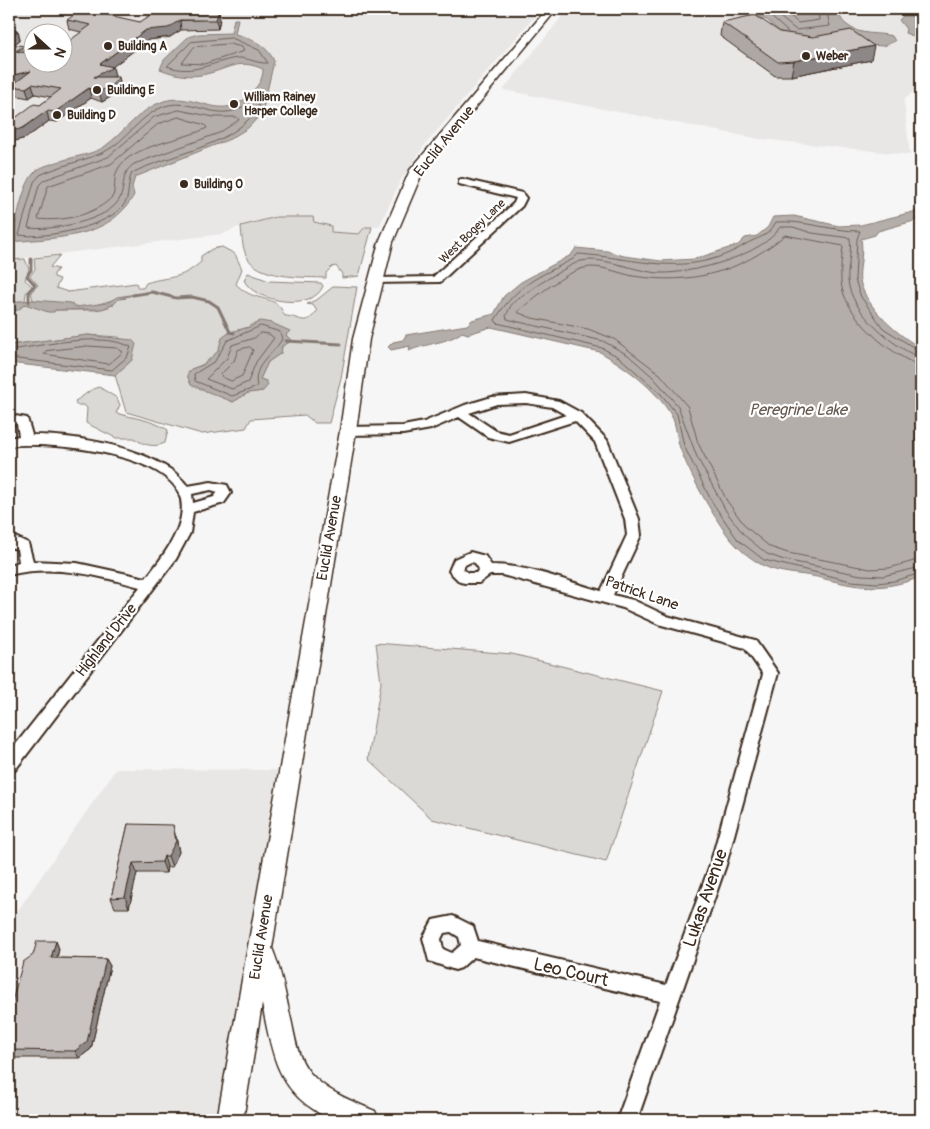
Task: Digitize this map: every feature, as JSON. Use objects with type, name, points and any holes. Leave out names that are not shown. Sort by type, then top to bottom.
[{"type":"main road","name":"Euclid Avenue","points":[[230,1120],[348,431],[361,339],[386,242],[417,170],[552,9]]},
{"type":"main road","points":[[259,948],[277,1010],[284,1054],[296,1077],[311,1093],[330,1107],[366,1120]]},
{"type":"street","name":"West Bogey Lane","points":[[376,281],[436,280],[518,204],[521,198],[519,195],[462,182]]},
{"type":"street","points":[[348,431],[402,430],[427,426],[496,400],[526,399],[555,404],[577,416],[601,440],[632,520],[634,535],[605,597]]},
{"type":"street","points":[[460,412],[492,434],[509,438],[577,416]]},
{"type":"street","points":[[9,420],[23,420],[26,439]]},
{"type":"street","points":[[9,442],[26,439],[78,442],[137,458],[164,470],[185,491],[215,486],[222,488],[225,493],[219,500],[188,509]]},
{"type":"street","name":"Highland Drive","points":[[9,765],[149,584],[184,535],[188,509],[185,491]]},
{"type":"street","points":[[9,542],[13,541],[23,546],[27,567]]},
{"type":"street","points":[[9,570],[27,567],[81,566],[149,584]]},
{"type":"street","name":"Patrick Lane","points":[[487,570],[502,570],[520,574],[605,597],[663,620],[750,644],[771,673]]},
{"type":"street","name":"Lukas Avenue","points":[[627,1120],[718,865],[771,673]]},
{"type":"street","name":"Leo Court","points":[[470,948],[671,995]]},
{"type":"shaded area","name":"William Rainey Harper College","points":[[9,9],[541,9],[425,145],[401,180],[379,227],[365,227],[359,234],[349,235],[276,217],[241,226],[223,234],[9,260]]},
{"type":"shaded area","points":[[568,9],[921,9],[921,85],[904,100],[910,155],[760,139],[503,90]]},
{"type":"shaded area","points":[[276,217],[313,217],[314,222],[331,226],[331,232],[359,234],[365,227],[372,227],[359,276],[342,278],[342,274],[336,266],[326,273],[326,278],[285,276],[264,271],[256,266],[249,260],[245,252],[241,226]]},
{"type":"shaded area","points":[[222,247],[235,254],[242,269],[236,284],[253,296],[274,303],[280,307],[285,316],[302,320],[309,319],[317,311],[313,305],[307,304],[318,299],[334,286],[357,287],[341,378],[329,423],[315,423],[305,415],[251,419],[246,428],[202,434],[126,412],[115,375],[132,360],[119,337],[88,335],[9,345],[9,310],[18,310],[25,304],[55,310],[95,310],[109,307],[119,299],[126,298],[115,299],[82,307],[33,300],[31,292],[38,285],[30,276],[35,269],[34,258],[60,255],[50,267],[58,269],[54,274],[54,277],[60,279],[56,288],[68,292],[136,283],[138,288],[143,288],[146,283],[175,277],[187,272],[201,262],[201,256],[212,249]],"holes":[[[254,323],[286,335],[291,341],[282,346],[281,353],[268,362],[260,379],[266,381],[263,391],[248,393],[233,402],[191,369],[213,357],[228,334]]]},
{"type":"shaded area","points":[[25,259],[29,269],[25,280],[32,286],[26,293],[25,301],[9,302],[9,260]]},
{"type":"shaded area","points":[[248,273],[269,281],[321,283],[323,286],[317,294],[308,299],[284,301],[259,294],[250,288],[244,280]]},
{"type":"shaded area","points":[[99,387],[117,398],[120,405],[116,413],[149,422],[168,430],[165,443],[153,445],[145,444],[134,438],[116,438],[86,423],[87,408],[84,405],[76,405],[75,401],[92,389]]},
{"type":"shaded area","points":[[376,643],[512,654],[663,691],[606,862],[432,819],[368,759],[381,683]]},
{"type":"shaded area","points":[[116,769],[289,770],[230,1120],[9,1120],[9,923]]},
{"type":"water","points":[[733,9],[835,9],[843,22],[857,31],[892,36],[895,41],[884,46],[804,41],[781,33],[767,20]]},
{"type":"water","points":[[903,16],[921,16],[921,39],[905,33],[906,29],[899,20]]},
{"type":"water","points":[[234,19],[238,19],[235,34],[263,46],[274,61],[262,113],[248,128],[230,139],[135,177],[132,187],[134,195],[123,210],[111,221],[96,228],[64,237],[12,242],[23,194],[31,177],[39,169],[104,147],[147,109],[164,101],[176,99],[220,107],[231,106],[241,102],[252,92],[260,81],[263,69],[247,64],[240,64],[194,76],[160,69],[164,60],[188,37],[198,34],[231,33]]},
{"type":"water","name":"Peregrine Lake","points":[[921,210],[921,219],[878,231],[875,235],[861,239],[860,281],[863,291],[884,320],[921,348],[921,577],[906,582],[869,587],[845,584],[775,570],[762,565],[747,555],[720,525],[696,484],[679,444],[673,419],[665,405],[640,379],[600,352],[491,327],[468,334],[462,332],[444,341],[409,351],[410,346],[391,350],[388,347],[393,342],[403,340],[406,335],[467,325],[472,320],[494,314],[504,296],[521,282],[571,255],[576,248],[607,251],[624,256],[661,261],[695,259],[738,245],[745,238],[757,236],[768,227],[773,217],[794,216],[839,226],[861,225]]},
{"type":"water","points":[[136,294],[119,299],[114,304],[102,309],[55,310],[54,312],[48,312],[25,304],[18,310],[9,310],[9,302],[33,300],[71,303],[76,307],[107,303],[117,297]]},
{"type":"water","points":[[260,321],[272,323],[290,331],[286,335],[292,341],[282,346],[281,353],[268,362],[260,379],[266,381],[268,385],[263,391],[248,393],[233,402],[191,385],[187,375],[191,369],[203,365],[218,351],[222,338],[230,332],[250,327]]},
{"type":"water","points":[[88,335],[132,340],[136,344],[132,360],[115,375],[9,363],[9,345]]},
{"type":"building","points":[[82,9],[140,22],[158,9],[186,11],[219,10],[216,20],[180,20],[168,28],[146,30],[100,64],[113,67],[94,77],[119,77],[112,85],[99,92],[89,88],[55,112],[47,111],[23,128],[9,132],[9,118],[14,119],[34,104],[40,105],[61,89],[32,84],[26,88],[11,86],[30,72],[72,72],[72,39],[91,25],[67,20]]},
{"type":"building","points":[[755,15],[780,32],[813,37],[851,30],[874,46],[794,61],[778,62],[722,22]]},
{"type":"building","points":[[9,29],[18,31],[9,37]]},
{"type":"building","points":[[9,43],[22,46],[16,51],[22,52],[22,72],[27,72],[9,76]]},
{"type":"building","points":[[128,824],[173,825],[176,841],[168,856],[164,856],[162,862],[133,863],[125,897],[111,898]]},
{"type":"building","points":[[37,941],[56,941],[51,958],[106,959],[87,1042],[75,1051],[9,1050],[9,1012],[23,962],[33,955]]},
{"type":"waterway","points":[[29,302],[29,291],[35,285],[27,276],[31,270],[31,259]]},
{"type":"waterway","points":[[133,295],[152,292],[176,298],[192,297],[209,301],[218,307],[230,332],[234,333]]},
{"type":"waterway","points":[[286,341],[341,344]]},
{"type":"place","name":"Building A","points":[[108,46]]},
{"type":"place","name":"Weber","points":[[806,56]]},
{"type":"place","name":"Building E","points":[[97,90]]},
{"type":"place","name":"William Rainey Harper College","points":[[234,104]]},
{"type":"place","name":"Building D","points":[[57,115]]},
{"type":"place","name":"Building O","points":[[184,184]]}]
